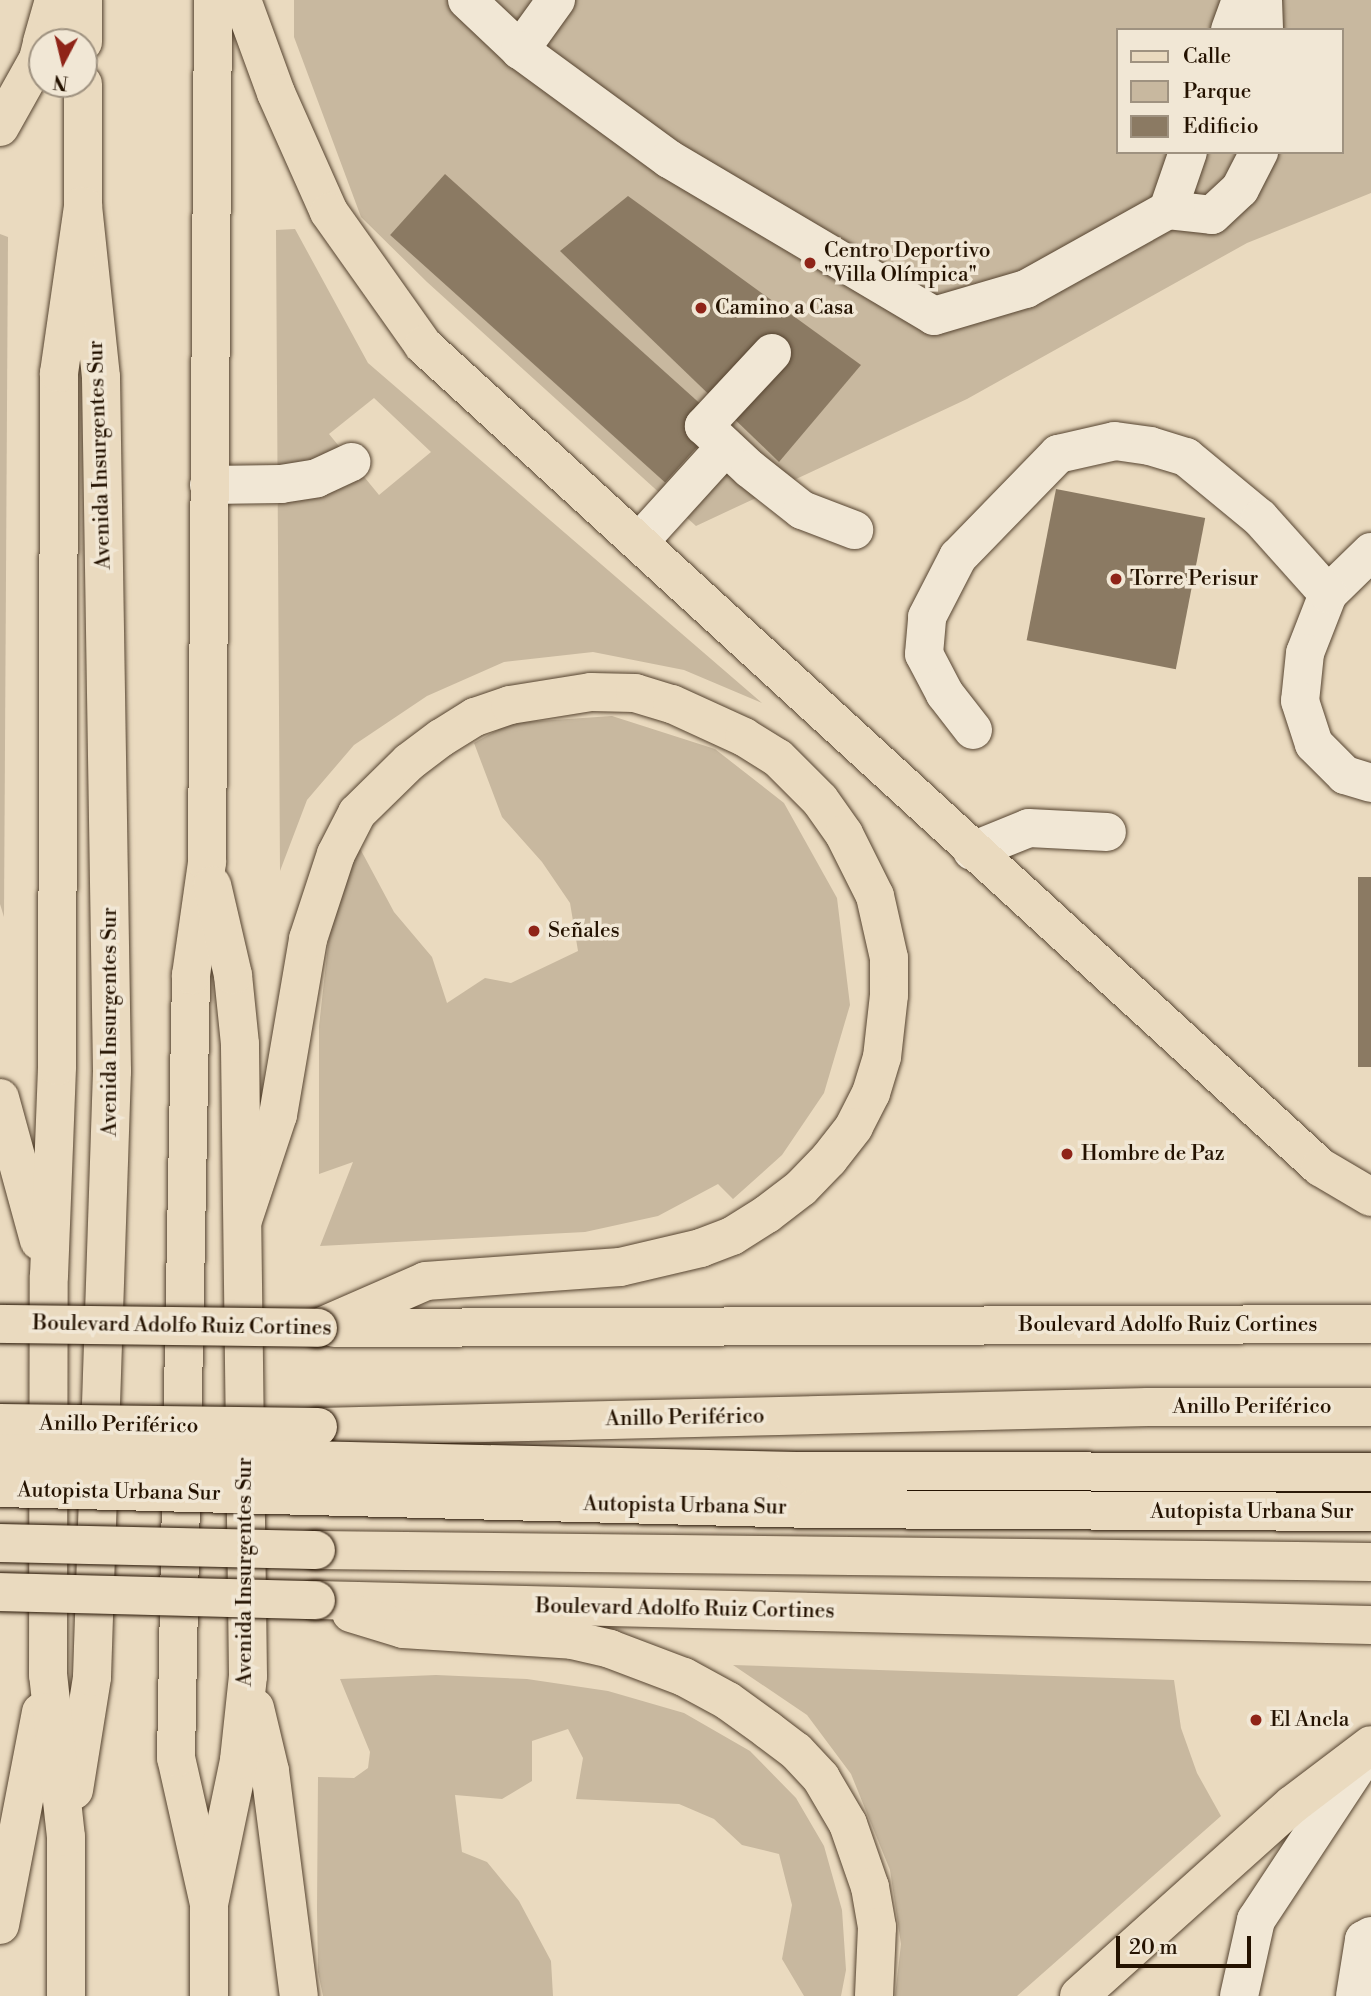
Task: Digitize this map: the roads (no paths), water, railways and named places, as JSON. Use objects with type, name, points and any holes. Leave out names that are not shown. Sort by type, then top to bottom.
[{"type":"main road","points":[[46,28],[54,0]]},
{"type":"main road","points":[[83,0],[83,28]]},
{"type":"main road","name":"Avenida Insurgentes Sur","points":[[209,1904],[176,1758],[191,975],[206,862],[213,0]]},
{"type":"main road","points":[[242,0],[276,93],[329,212],[423,345],[972,851],[1320,1167],[1371,1197]]},
{"type":"main road","points":[[0,127],[28,77]]},
{"type":"main road","name":"Avenida Insurgentes Sur","points":[[66,1837],[92,1677],[113,1071],[101,377],[82,206],[83,98]]},
{"type":"main road","name":"Avenida Insurgentes Sur","points":[[66,1996],[66,1837],[48,1675],[49,1276],[57,1066],[59,373],[82,206]]},
{"type":"main road","points":[[243,1220],[278,1115],[308,939],[336,854],[357,813],[408,762],[441,738],[475,717],[510,705],[591,692],[635,693],[708,718],[778,758],[820,800],[844,834],[875,896],[889,958],[889,995],[881,1057],[871,1093],[855,1127],[801,1188],[768,1214],[732,1236],[701,1248],[620,1267],[426,1281],[318,1328]]},
{"type":"main road","name":"Avenida Insurgentes Sur","points":[[206,862],[235,989],[240,1044],[248,1676],[239,1760],[209,1904],[209,1996]]},
{"type":"main road","points":[[0,1098],[49,1276]]},
{"type":"main road","name":"Boulevard Adolfo Ruiz Cortines","points":[[0,1324],[318,1328],[1371,1324]]},
{"type":"main road","name":"Anillo Periférico","points":[[0,1423],[318,1427],[1148,1407],[1371,1407]]},
{"type":"main road","name":"Autopista Urbana Sur","points":[[0,1453],[796,1471],[1371,1472]]},
{"type":"main road","name":"Autopista Urbana Sur","points":[[0,1489],[813,1509],[1371,1512]]},
{"type":"main road","points":[[0,1543],[1011,1560],[1371,1562]]},
{"type":"main road","points":[[1011,1560],[1371,1578]]},
{"type":"main road","name":"Boulevard Adolfo Ruiz Cortines","points":[[0,1592],[1371,1625]]},
{"type":"main road","points":[[320,1600],[359,1617],[403,1629],[572,1640],[610,1649],[684,1676],[728,1701],[796,1751],[821,1778],[848,1824],[870,1887],[877,1927],[874,1996]]},
{"type":"main road","points":[[0,1925],[48,1675]]},
{"type":"main road","points":[[248,1676],[270,1772],[299,1996]]},
{"type":"main road","points":[[1079,1996],[1293,1805],[1371,1745]]},
{"type":"street","points":[[467,0],[520,50],[670,159],[934,316],[1026,289],[1168,210],[1212,215],[1240,189],[1258,154]]},
{"type":"street","points":[[520,50],[556,0]]},
{"type":"street","points":[[1231,28],[1241,0]]},
{"type":"street","points":[[1263,0],[1264,28]]},
{"type":"street","points":[[1168,210],[1187,154]]},
{"type":"street","points":[[772,353],[704,426],[725,447],[803,510],[853,530]]},
{"type":"street","points":[[973,730],[945,694],[924,654],[927,617],[958,557],[1058,454],[1115,441],[1150,446],[1186,457],[1260,519],[1328,594]]},
{"type":"street","points":[[639,542],[725,447]]},
{"type":"street","points":[[209,485],[281,484],[317,478],[352,462]]},
{"type":"street","points":[[1371,552],[1328,594],[1305,653],[1300,701],[1314,744],[1345,775],[1371,783]]},
{"type":"street","points":[[972,851],[1029,828],[1107,832]]},
{"type":"street","points":[[1239,1996],[1256,1920],[1371,1745]]},
{"type":"street","points":[[1355,1996],[1364,1940],[1371,1936]]},
{"type":"place","name":"Centro Deportivo \"Villa Olímpica\"","points":[[810,263]]},
{"type":"place","name":"Camino a Casa","points":[[701,308]]},
{"type":"place","name":"Torre Perisur","points":[[1116,579]]},
{"type":"place","name":"Señales","points":[[534,931]]},
{"type":"place","name":"Hombre de Paz","points":[[1067,1154]]},
{"type":"place","name":"El Ancla","points":[[1256,1720]]}]
